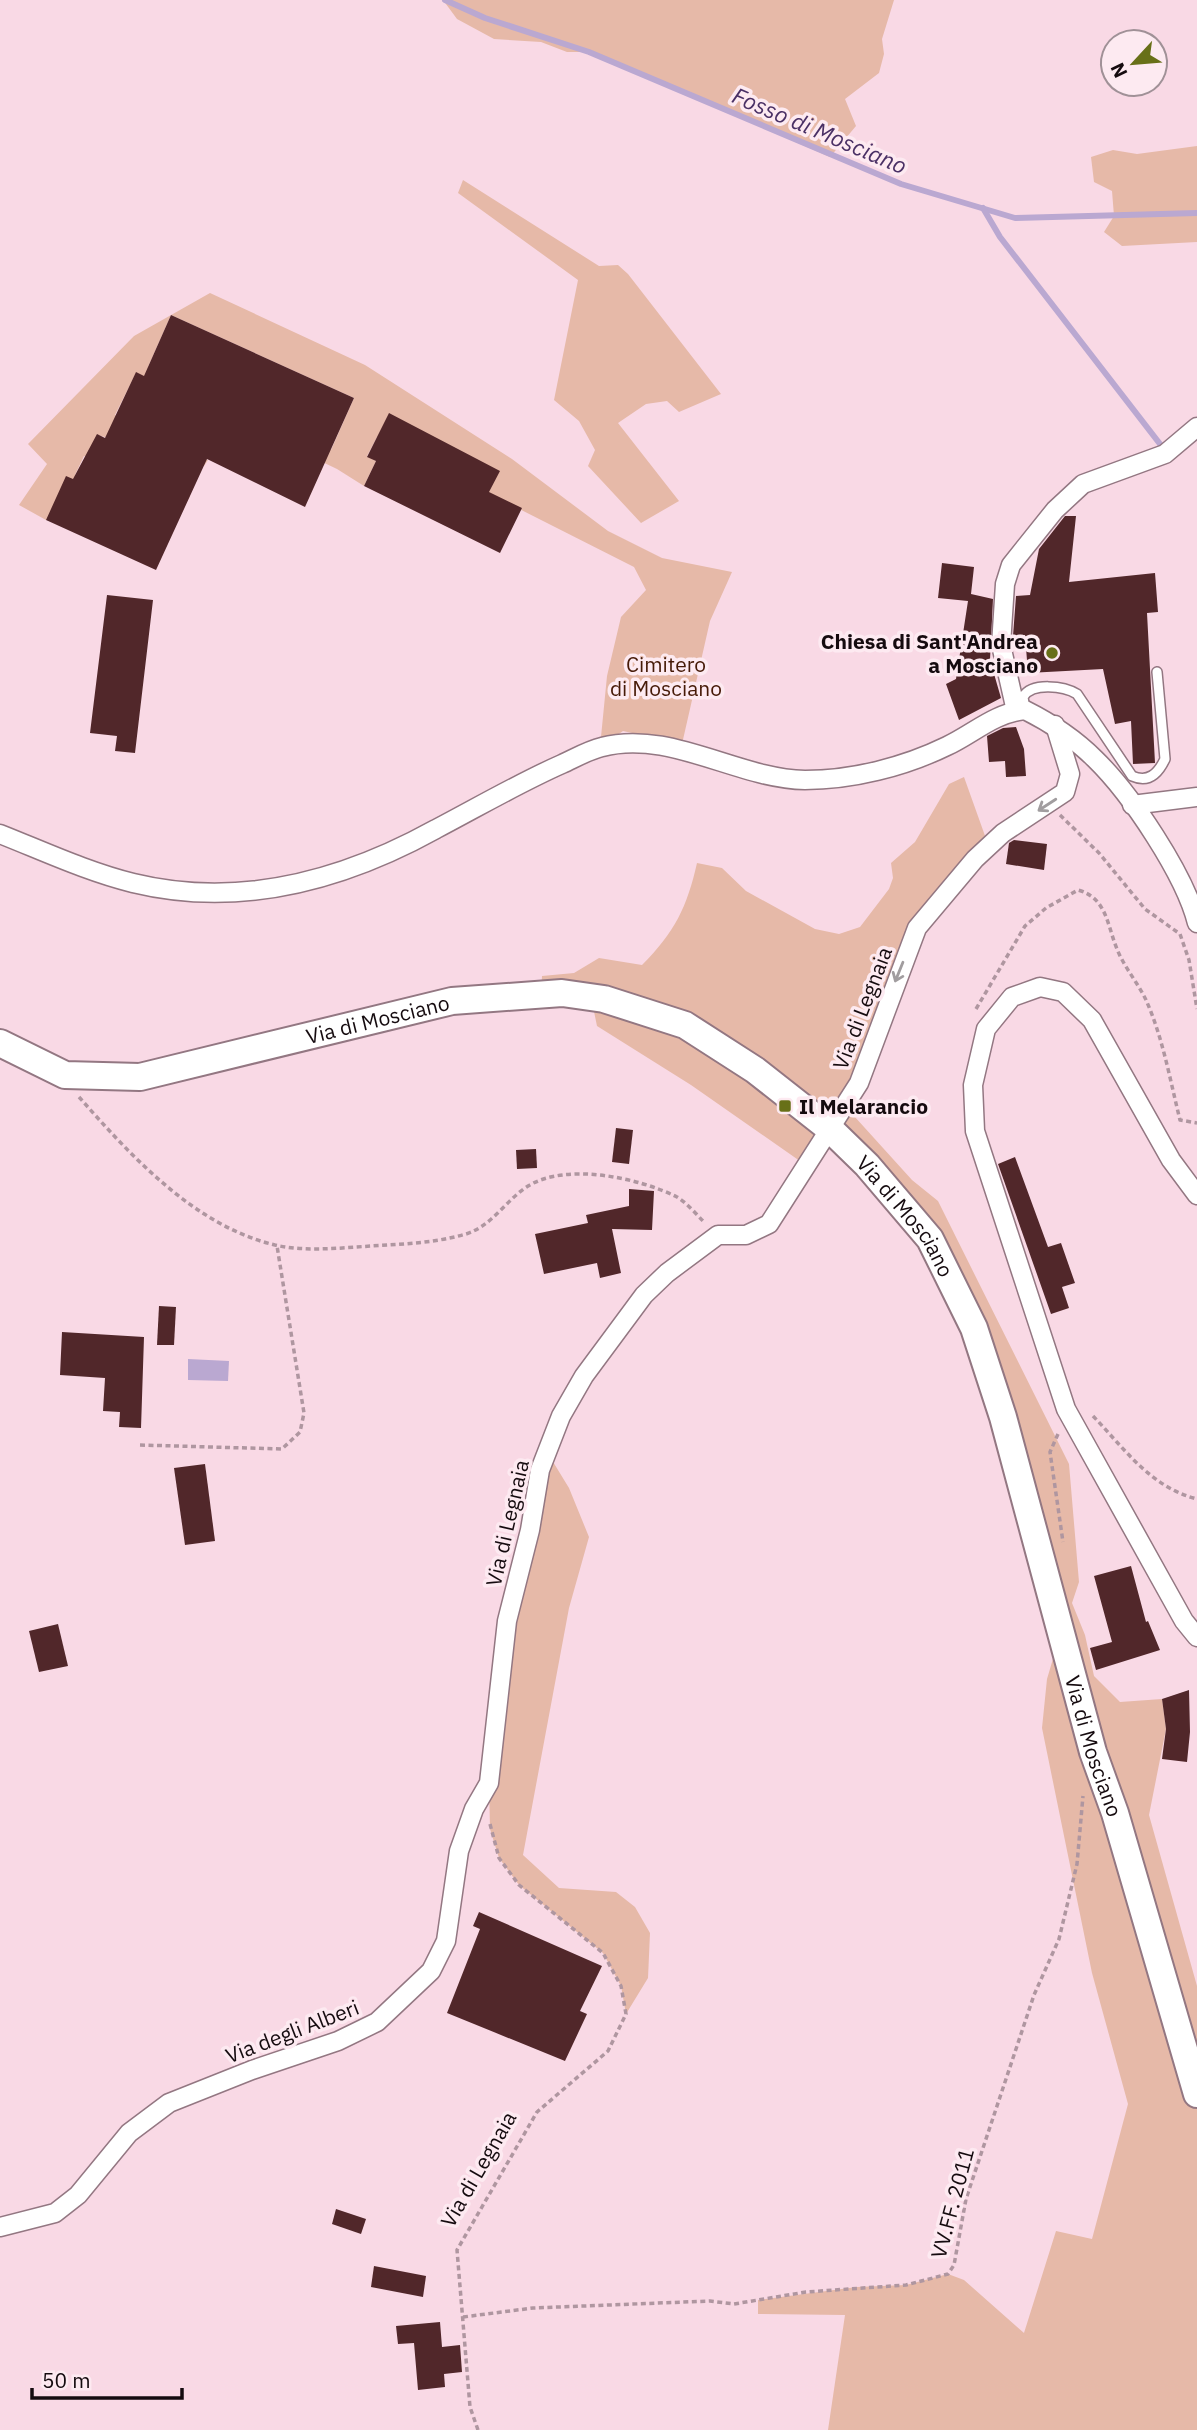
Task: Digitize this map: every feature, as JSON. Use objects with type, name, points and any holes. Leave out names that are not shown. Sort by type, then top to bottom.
[{"type":"main road","name":"Via di Mosciano","points":[[0,1043],[65,1075],[140,1077],[452,1002],[562,993],[604,999],[685,1025],[755,1070],[830,1129],[867,1165],[930,1238],[974,1328],[1003,1417],[1093,1752],[1134,1877],[1197,2094]]},
{"type":"street","points":[[1021,710],[1001,645],[1005,584],[1011,565],[1055,510],[1083,484],[1165,454],[1197,427]]},
{"type":"street","points":[[0,834],[131,882],[185,893],[251,892],[286,888],[335,876],[401,849],[526,780],[600,747],[625,742],[659,747],[752,769],[770,776],[805,780],[876,773],[947,747],[994,718],[1021,710],[1055,725],[1097,760],[1132,805],[1191,901],[1197,923]]},
{"type":"street","name":"Via di Legnaia","points":[[489,1783],[507,1621],[530,1530],[540,1470],[561,1416],[584,1376],[644,1296],[667,1273],[718,1235],[746,1235],[769,1224],[859,1083],[917,928],[975,859],[1003,833],[1065,792],[1070,774],[1055,725]]},
{"type":"street","points":[[1132,805],[1197,797]]},
{"type":"street","points":[[1197,1195],[1171,1160],[1091,1020],[1063,992],[1040,987],[1012,997],[986,1029],[973,1085],[975,1131],[1066,1409],[1184,1621],[1197,1637]]},
{"type":"street","name":"Via degli Alberi","points":[[0,2227],[55,2213],[78,2195],[129,2133],[169,2103],[252,2070],[338,2041],[377,2022],[431,1971],[446,1941],[459,1851],[474,1809],[489,1783]]},
{"type":"lane","points":[[1021,710],[1026,692],[1036,688],[1068,688],[1077,694],[1132,776],[1140,779],[1151,777],[1160,770],[1164,760],[1157,672]]},
{"type":"path","points":[[1049,804],[1099,853],[1145,909],[1180,934],[1189,960],[1197,1009]]},
{"type":"path","points":[[65,1075],[78,1096],[117,1140],[191,1205],[233,1232],[277,1246],[315,1249],[426,1242],[467,1234],[485,1225],[513,1196],[530,1184],[548,1177],[624,1177],[679,1198],[718,1235]]},
{"type":"path","points":[[141,1445],[282,1449],[300,1432],[304,1413],[277,1246]]},
{"type":"path","points":[[1066,1409],[1094,1416],[1125,1454],[1163,1484],[1197,1499]]},
{"type":"path","name":"VV.FF. 2011","points":[[463,2317],[533,2308],[710,2301],[734,2304],[819,2291],[906,2285],[948,2274],[954,2265],[970,2187],[1034,1996],[1059,1938],[1077,1864],[1085,1784],[1093,1752]]},
{"type":"path","name":"Via di Legnaia","points":[[478,2430],[470,2407],[457,2250],[537,2112],[608,2051],[626,2014],[621,1986],[603,1952],[519,1885],[499,1858],[490,1829],[489,1783]]},
{"type":"green space","points":[[443,0],[894,0],[882,39],[884,54],[879,73],[845,99],[856,126],[830,157],[589,52],[567,52],[541,42],[494,39],[457,19]]},
{"type":"green space","points":[[1197,146],[1197,242],[1122,246],[1104,232],[1114,216],[1112,191],[1094,182],[1091,157],[1113,150],[1137,154]]},
{"type":"green space","points":[[463,180],[599,266],[618,265],[628,274],[721,394],[679,412],[667,401],[646,404],[618,423],[679,501],[641,523],[588,466],[595,450],[579,421],[554,400],[578,280],[458,193]]},
{"type":"green space","name":"Cimitero di Mosciano","points":[[210,293],[365,365],[512,459],[608,531],[662,558],[732,572],[710,621],[682,744],[623,731],[600,747],[607,676],[621,617],[646,590],[634,567],[377,437],[367,456],[376,461],[364,486],[337,469],[136,373],[115,415],[208,460],[204,466],[98,435],[90,451],[190,496],[186,503],[84,456],[75,475],[177,522],[46,520],[19,505],[47,464],[28,444],[134,336],[171,315]],"holes":[[[171,315],[354,398],[331,450],[148,367]]]},
{"type":"green space","points":[[964,777],[989,847],[917,928],[845,1106],[912,1180],[938,1201],[1069,1464],[1079,1582],[1072,1603],[1085,1635],[1094,1676],[1120,1702],[1162,1699],[1166,1729],[1149,1815],[1197,1986],[1197,2430],[828,2430],[845,2315],[758,2314],[758,2300],[857,2287],[906,2285],[948,2274],[964,2280],[1024,2333],[1056,2231],[1092,2239],[1128,2104],[1092,1973],[1042,1728],[1047,1679],[1060,1635],[1003,1417],[930,1238],[831,1129],[807,1166],[691,1085],[597,1026],[591,997],[541,994],[542,976],[574,973],[599,958],[642,965],[678,918],[689,893],[697,863],[722,868],[746,891],[815,929],[839,934],[860,927],[889,889],[893,878],[891,863],[915,842],[949,784]]},
{"type":"green space","points":[[547,1452],[569,1488],[589,1537],[569,1608],[523,1855],[559,1888],[616,1892],[635,1907],[650,1933],[648,1978],[626,2014],[621,1986],[603,1953],[519,1885],[499,1858],[490,1829],[489,1783],[507,1621]]},
{"type":"shaded area","points":[[188,1359],[229,1361],[228,1381],[188,1380]]},
{"type":"building","points":[[171,315],[354,398],[305,507],[207,459],[156,570],[46,520],[66,476],[73,479],[97,434],[105,438],[136,372],[144,376]]},
{"type":"building","points":[[389,413],[500,471],[489,492],[522,508],[500,553],[364,486],[376,461],[367,457]]},
{"type":"building","points":[[1065,516],[1076,516],[1069,582],[1155,573],[1158,612],[1147,613],[1155,763],[1133,764],[1131,721],[1115,724],[1103,669],[1028,673],[1025,635],[1013,636],[1016,596],[1030,595],[1039,549]]},
{"type":"building","points":[[942,563],[974,567],[971,594],[993,599],[990,660],[1001,698],[959,720],[946,684],[956,679],[968,601],[938,598]]},
{"type":"building","points":[[107,595],[153,600],[135,753],[115,751],[117,736],[90,733]]},
{"type":"building","points":[[1016,727],[1024,749],[1026,776],[1006,777],[1005,761],[989,762],[987,736],[1003,728]]},
{"type":"building","points":[[1014,840],[1047,844],[1044,870],[1006,864],[1009,843]]},
{"type":"building","points":[[616,1128],[633,1130],[629,1164],[612,1162]]},
{"type":"building","points":[[536,1149],[537,1168],[517,1169],[516,1150]]},
{"type":"building","points":[[1015,1157],[1048,1247],[1061,1243],[1075,1283],[1062,1287],[1069,1308],[1051,1314],[998,1164]]},
{"type":"building","points":[[629,1189],[654,1191],[652,1230],[612,1229],[621,1273],[600,1278],[597,1263],[544,1274],[535,1234],[588,1223],[586,1215],[629,1206]]},
{"type":"building","points":[[159,1306],[176,1307],[174,1345],[157,1345]]},
{"type":"building","points":[[62,1332],[144,1337],[141,1428],[119,1427],[120,1412],[103,1411],[105,1378],[60,1375]]},
{"type":"building","points":[[205,1464],[215,1541],[185,1545],[174,1468]]},
{"type":"building","points":[[1131,1566],[1146,1622],[1148,1621],[1160,1650],[1096,1670],[1090,1648],[1112,1642],[1094,1576]]},
{"type":"building","points":[[58,1624],[68,1666],[39,1672],[29,1631]]},
{"type":"building","points":[[1189,1690],[1190,1732],[1187,1762],[1162,1759],[1166,1729],[1162,1699]]},
{"type":"building","points":[[479,1912],[602,1966],[580,2011],[587,2014],[565,2061],[447,2013],[480,1929],[473,1926]]},
{"type":"building","points":[[336,2209],[366,2219],[361,2234],[332,2224]]},
{"type":"building","points":[[374,2266],[426,2276],[423,2297],[371,2287]]},
{"type":"building","points":[[440,2322],[442,2347],[460,2345],[462,2372],[444,2374],[445,2387],[418,2390],[414,2343],[398,2344],[396,2326]]},
{"type":"waterway","name":"Fosso di Mosciano","points":[[445,0],[485,18],[589,52],[901,184],[1015,218],[1197,213]]},
{"type":"waterway","points":[[983,208],[1000,237],[1160,444]]},
{"type":"place","name":"Chiesa di Sant'Andrea a Mosciano","points":[[1052,653]]},
{"type":"place","name":"Il Melarancio","points":[[785,1106]]}]
